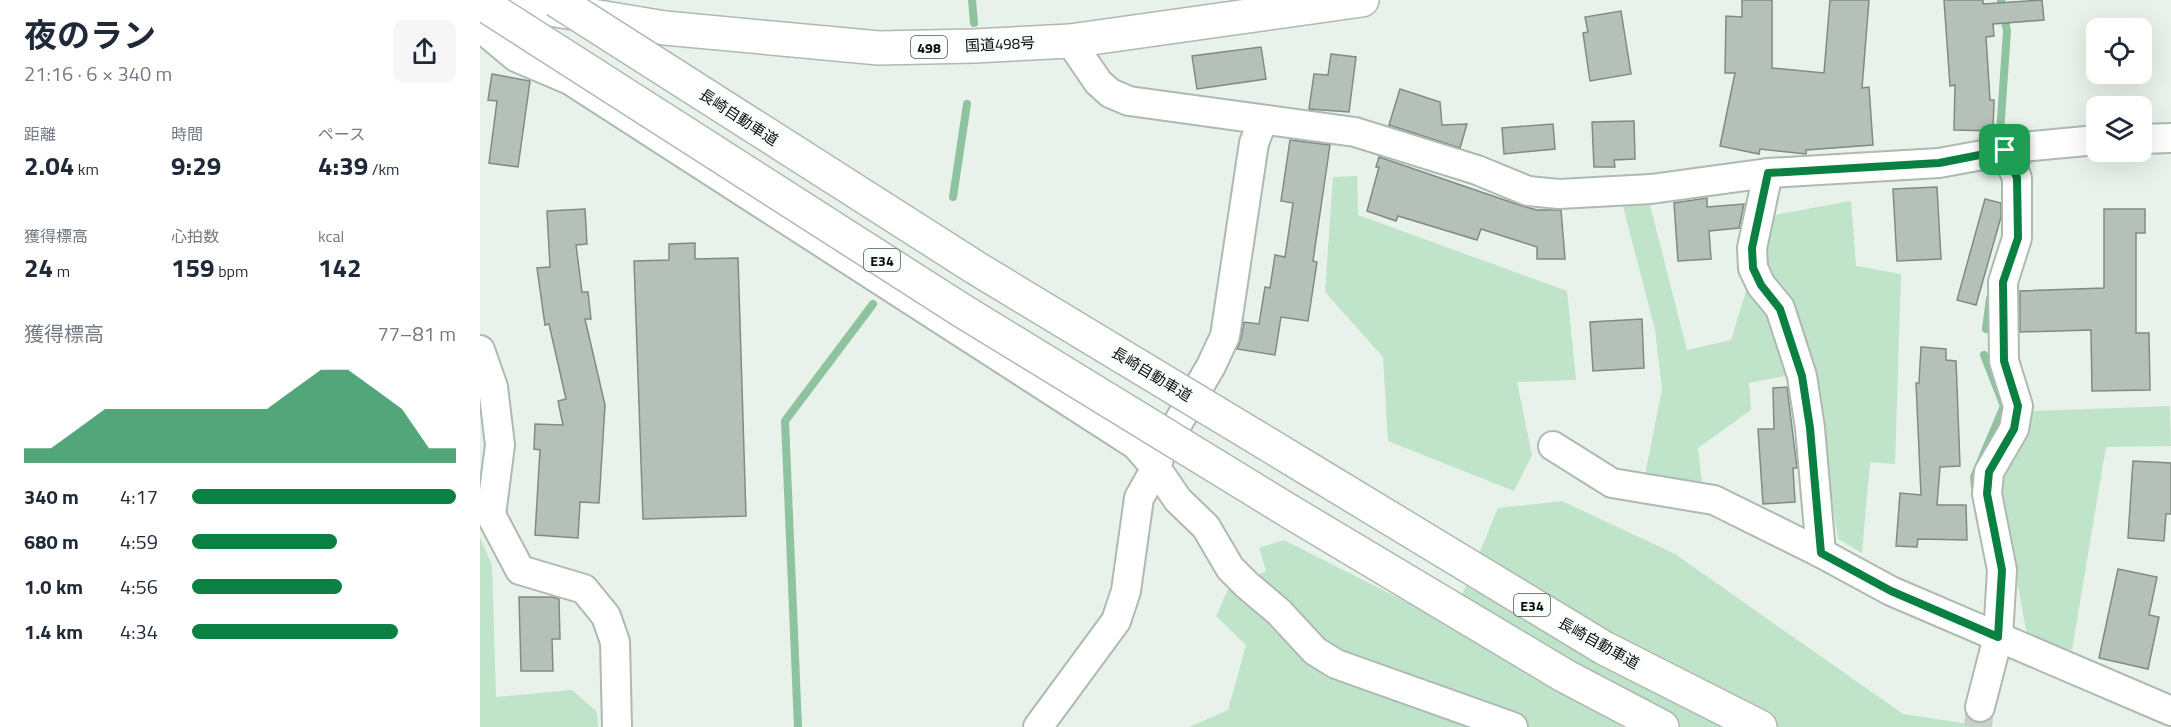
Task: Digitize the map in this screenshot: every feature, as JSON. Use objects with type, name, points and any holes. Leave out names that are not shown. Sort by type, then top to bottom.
[{"type":"highway","name":"国道498号","points":[[526,1],[665,27],[879,48],[1070,41],[1362,0]]},
{"type":"highway","name":"長崎自動車道","points":[[526,1],[976,268],[1604,648],[1760,727]]},
{"type":"highway","name":"E34","points":[[480,2],[961,310],[1288,511],[1565,676],[1662,727]]},
{"type":"street","points":[[480,27],[516,57],[570,80],[1136,445],[1156,468],[1178,500],[1206,527],[1230,568],[1280,612],[1314,651],[1336,664],[1513,727]]},
{"type":"street","points":[[1070,41],[1098,82],[1110,93],[1129,101],[1355,132],[1477,170],[1528,191],[1559,195],[1651,189],[1768,173],[1939,163],[2005,150],[2086,141]]},
{"type":"street","points":[[1038,727],[1116,621],[1126,591],[1139,498],[1156,468],[1161,452],[1211,366],[1225,336],[1254,143],[1263,120]]},
{"type":"street","points":[[2152,139],[2171,138]]},
{"type":"street","points":[[1980,707],[1998,637],[2002,570],[1987,494],[1989,472],[2014,429],[2018,406],[2004,361],[2003,282],[2018,238],[2017,178],[2005,150]]},
{"type":"street","points":[[1768,173],[1752,248],[1753,268],[1761,285],[1780,309],[1802,376],[1810,428],[1821,553]]},
{"type":"street","points":[[480,350],[493,387],[500,445],[491,515],[520,570],[584,589],[606,616],[615,642],[617,727]]},
{"type":"street","points":[[1553,446],[1612,483],[1714,500],[1891,591],[2171,711]]},
{"type":"green space","points":[[1357,176],[1358,215],[1567,291],[1576,380],[1517,382],[1532,455],[1514,491],[1388,441],[1383,357],[1325,292],[1333,177]]},
{"type":"green space","points":[[1649,201],[1687,350],[1731,340],[1769,216],[1851,201],[1856,266],[1901,274],[1895,464],[1870,462],[1862,553],[1838,539],[1811,371],[1749,383],[1751,410],[1698,448],[1703,494],[1645,475],[1662,389],[1655,330],[1623,206]]},
{"type":"green space","points":[[2170,406],[2171,446],[2106,447],[2072,650],[2028,640],[1998,479],[2033,411]]},
{"type":"green space","points":[[1562,501],[1675,554],[1903,714],[1988,727],[1189,727],[1228,710],[1246,645],[1216,616],[1228,589],[1266,571],[1259,548],[1284,540],[1450,624],[1498,508]]},
{"type":"green space","points":[[480,538],[492,565],[496,697],[572,690],[597,712],[598,727],[480,727]]},
{"type":"building","points":[[1742,0],[1772,0],[1772,68],[1824,73],[1830,0],[1869,0],[1862,88],[1869,87],[1873,145],[1806,150],[1806,154],[1760,149],[1759,154],[1720,146],[1735,73],[1725,73],[1726,16],[1742,17]]},
{"type":"building","points":[[1944,0],[1983,0],[1983,4],[2042,0],[2044,20],[1993,24],[1994,36],[1986,37],[1990,100],[1994,100],[1993,131],[1954,130],[1955,85],[1950,86]]},
{"type":"building","points":[[1621,11],[1631,74],[1590,81],[1583,33],[1588,32],[1585,17]]},
{"type":"building","points":[[1261,47],[1266,79],[1197,89],[1192,56]]},
{"type":"building","points":[[1331,54],[1356,57],[1349,112],[1309,109],[1314,74],[1328,75]]},
{"type":"building","points":[[492,74],[530,81],[518,167],[489,163],[497,101],[488,100]]},
{"type":"building","points":[[1400,89],[1440,102],[1442,125],[1467,124],[1460,148],[1389,125]]},
{"type":"building","points":[[1634,121],[1635,159],[1614,160],[1615,167],[1594,167],[1592,122]]},
{"type":"building","points":[[1553,124],[1555,149],[1504,154],[1502,128]]},
{"type":"building","points":[[1290,140],[1330,145],[1313,261],[1317,262],[1308,321],[1281,317],[1275,355],[1237,349],[1244,322],[1259,324],[1265,287],[1270,288],[1275,255],[1285,257],[1293,203],[1281,201]]},
{"type":"building","points":[[1379,157],[1522,206],[1537,210],[1561,210],[1565,259],[1537,259],[1537,247],[1481,229],[1477,240],[1398,216],[1396,221],[1367,211],[1379,167],[1376,167]]},
{"type":"building","points":[[1937,187],[1941,259],[1897,261],[1893,189]]},
{"type":"building","points":[[1707,198],[1707,207],[1744,204],[1739,228],[1709,231],[1711,259],[1678,261],[1674,203]]},
{"type":"building","points":[[1985,199],[2001,203],[2001,217],[1976,305],[1957,300]]},
{"type":"building","points":[[585,209],[587,244],[576,245],[582,292],[588,292],[591,319],[585,319],[605,405],[599,503],[580,502],[578,538],[535,535],[540,450],[534,449],[535,424],[563,425],[558,401],[566,399],[549,324],[545,325],[537,268],[550,267],[547,211]]},
{"type":"building","points":[[2104,209],[2145,209],[2145,233],[2136,233],[2136,333],[2149,333],[2150,390],[2092,391],[2091,330],[2020,332],[2020,291],[2104,288]]},
{"type":"building","points":[[695,243],[695,259],[738,258],[746,516],[643,519],[634,261],[669,260],[669,244]]},
{"type":"building","points":[[1642,319],[1644,368],[1593,371],[1590,322]]},
{"type":"building","points":[[1921,347],[1946,349],[1946,360],[1956,361],[1960,466],[1940,467],[1937,505],[1966,505],[1967,540],[1918,539],[1917,547],[1896,546],[1900,493],[1921,495],[1916,383],[1919,383]]},
{"type":"building","points":[[1787,387],[1797,468],[1793,468],[1795,502],[1763,504],[1758,429],[1774,429],[1773,388]]},
{"type":"building","points":[[2133,461],[2171,463],[2171,514],[2166,514],[2164,541],[2128,538]]},
{"type":"building","points":[[2118,569],[2157,577],[2149,615],[2159,617],[2148,669],[2099,658]]},
{"type":"building","points":[[519,597],[559,599],[560,639],[552,639],[553,671],[521,671]]},
{"type":"waterway","points":[[972,0],[974,23]]},
{"type":"waterway","points":[[2000,133],[2007,31],[2001,0]]},
{"type":"waterway","points":[[953,197],[967,104]]},
{"type":"waterway","points":[[1986,329],[1990,298]]},
{"type":"waterway","points":[[798,727],[785,421],[873,304]]},
{"type":"waterway","points":[[1975,487],[1974,477],[2004,406],[1984,355]]},
{"type":"tunnel","points":[[1978,727],[1980,707]]},
{"type":"route","points":[[2005,150],[2017,178],[2018,238],[2003,282],[2004,361],[2018,406],[2014,429],[1989,472],[1987,494],[2002,570],[1998,637],[1891,591],[1821,553],[1810,428],[1802,376],[1780,309],[1761,285],[1753,268],[1752,248],[1768,173],[1939,163],[2005,150]]}]
